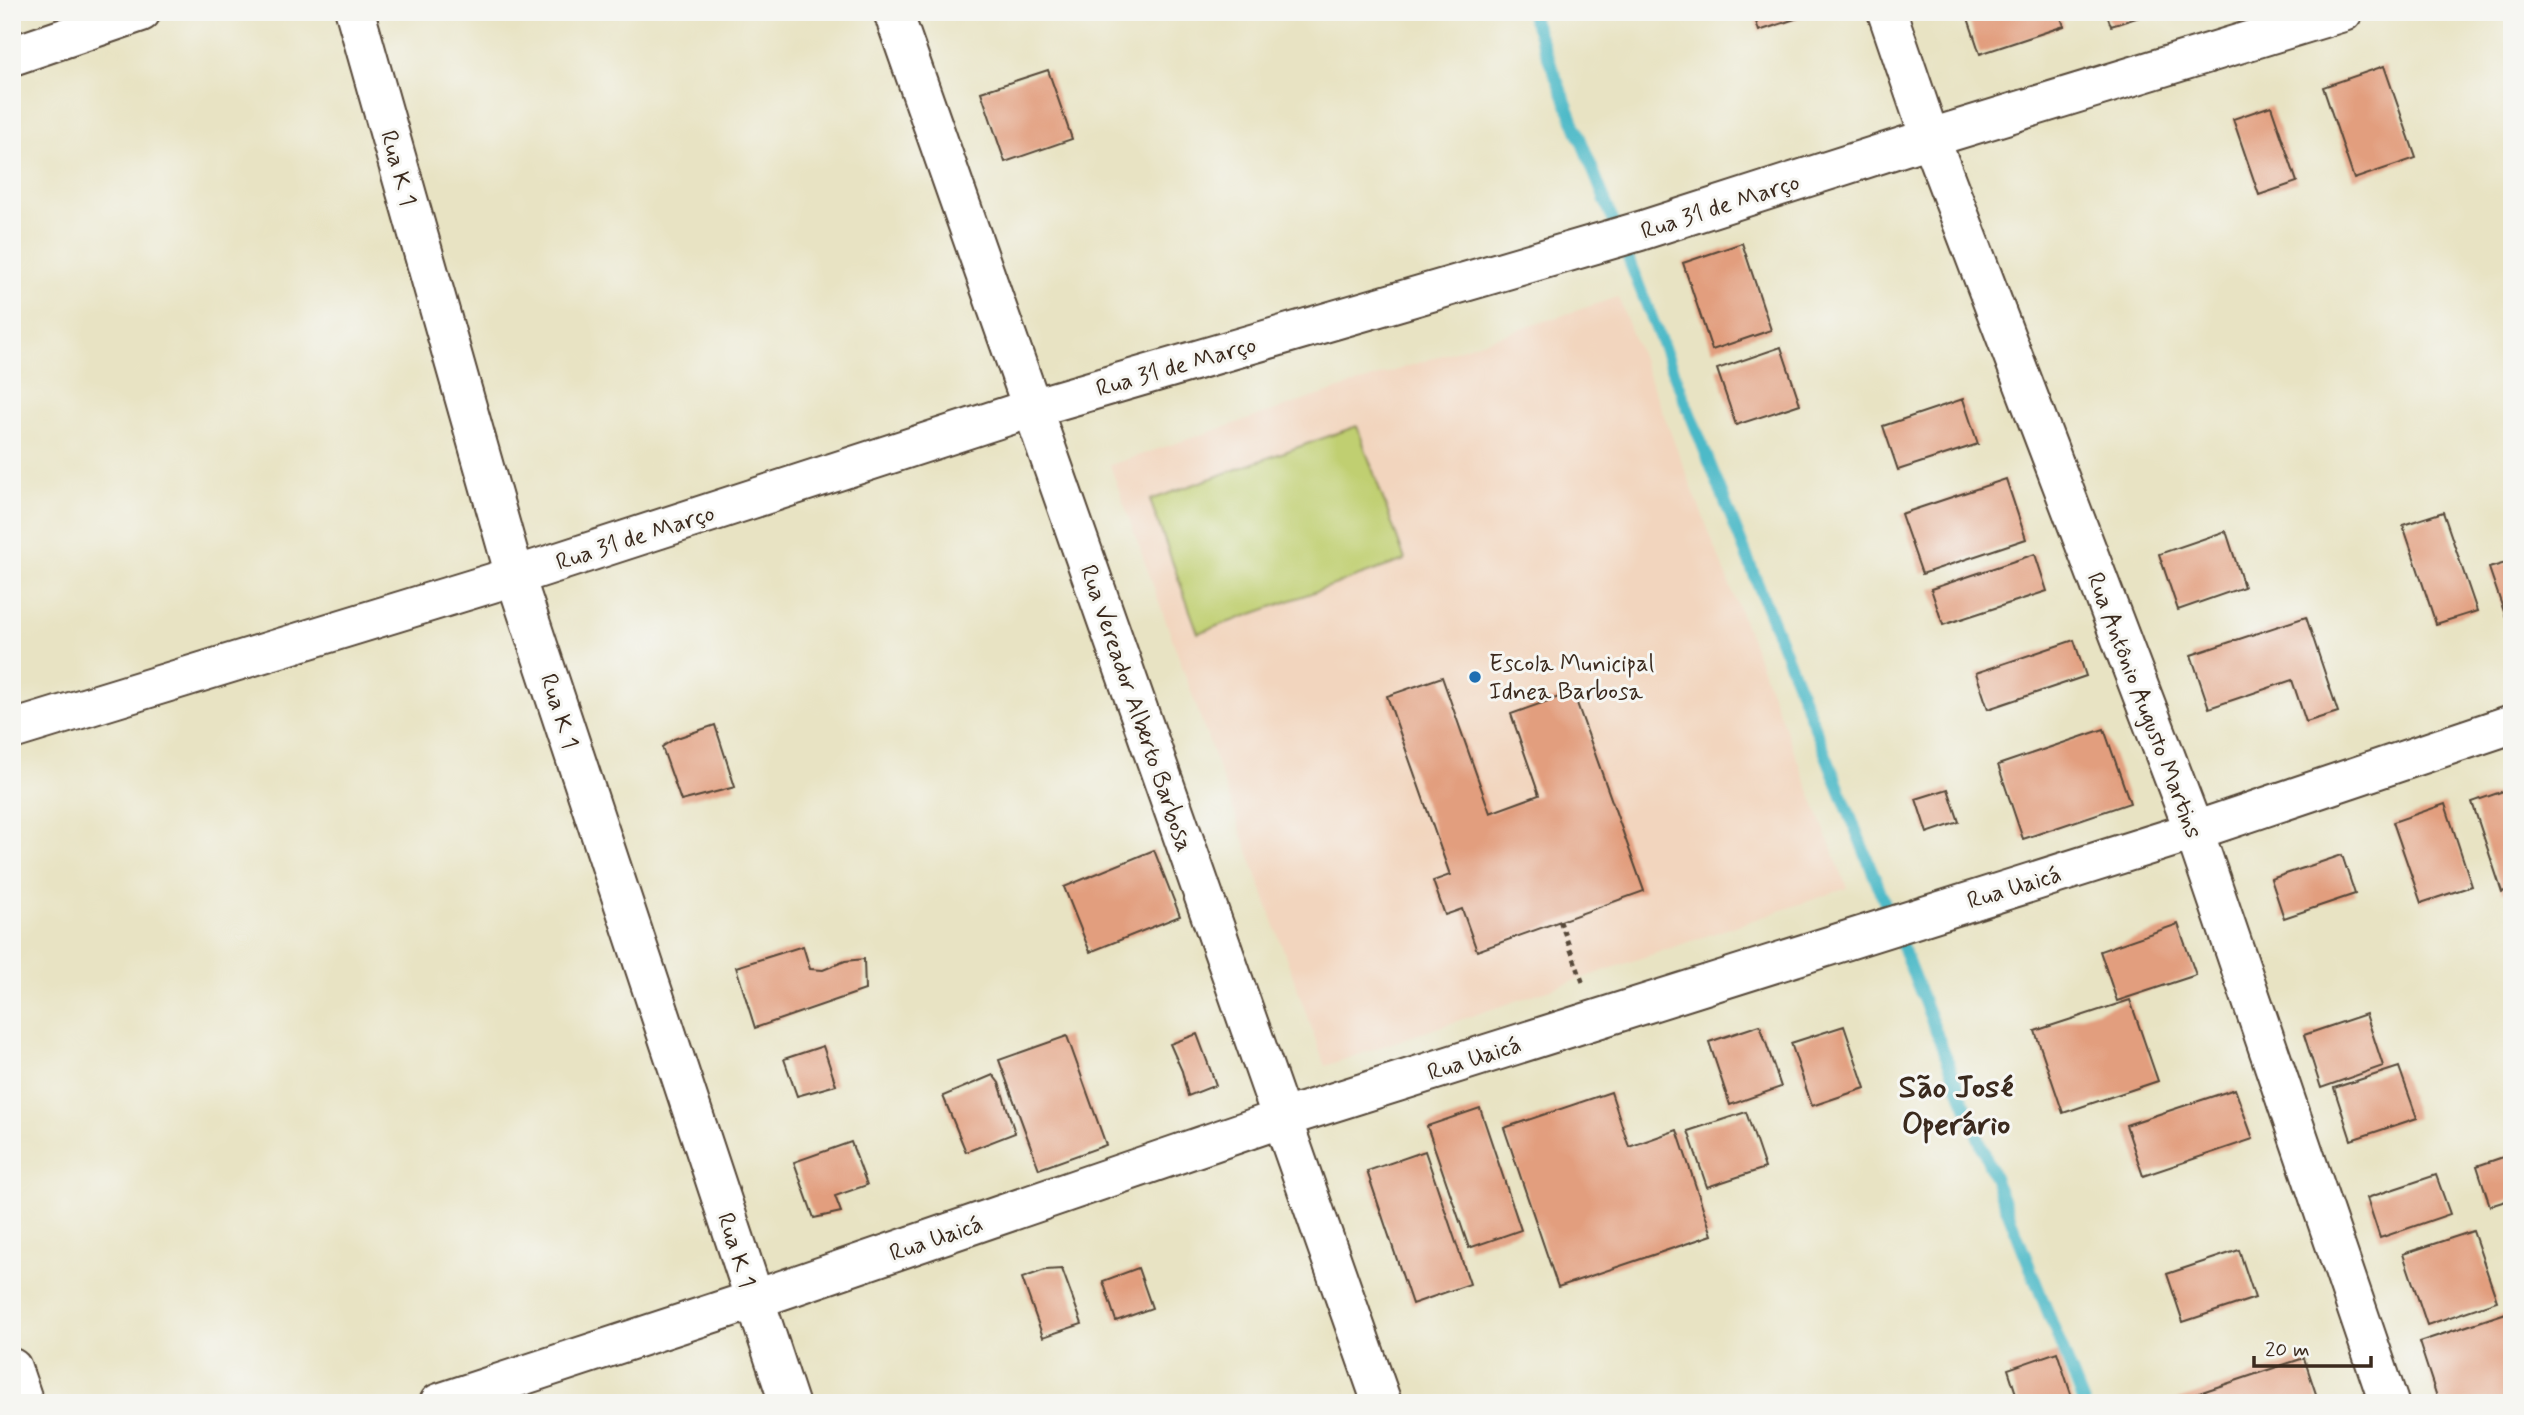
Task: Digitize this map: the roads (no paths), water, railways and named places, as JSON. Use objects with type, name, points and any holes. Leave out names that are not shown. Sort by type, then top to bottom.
[{"type":"street","name":"Rua K 1","points":[[355,12],[515,576],[789,1403]]},
{"type":"street","name":"Rua Vereador Alberto Barbosa","points":[[893,12],[1382,1403]]},
{"type":"street","name":"Rua Antônio Augusto Martins","points":[[1887,12],[1930,138],[2194,831],[2389,1403]]},
{"type":"street","name":"Rua 31 de Março","points":[[12,730],[515,576],[1032,408],[1601,243],[1930,138],[2343,12]]},
{"type":"street","points":[[12,57],[131,14]]},
{"type":"street","name":"Rua Uaicá","points":[[439,1403],[753,1300],[1280,1119],[2194,831],[2512,724]]},
{"type":"street","points":[[12,1368],[24,1403]]},
{"type":"waterway","points":[[1530,12],[2084,1403]]},
{"type":"place","name":"Escola Municipal Idnea Barbosa","points":[[1475,677]]},
{"type":"district","name":"São José Operário","points":[[1956,1104]]}]
